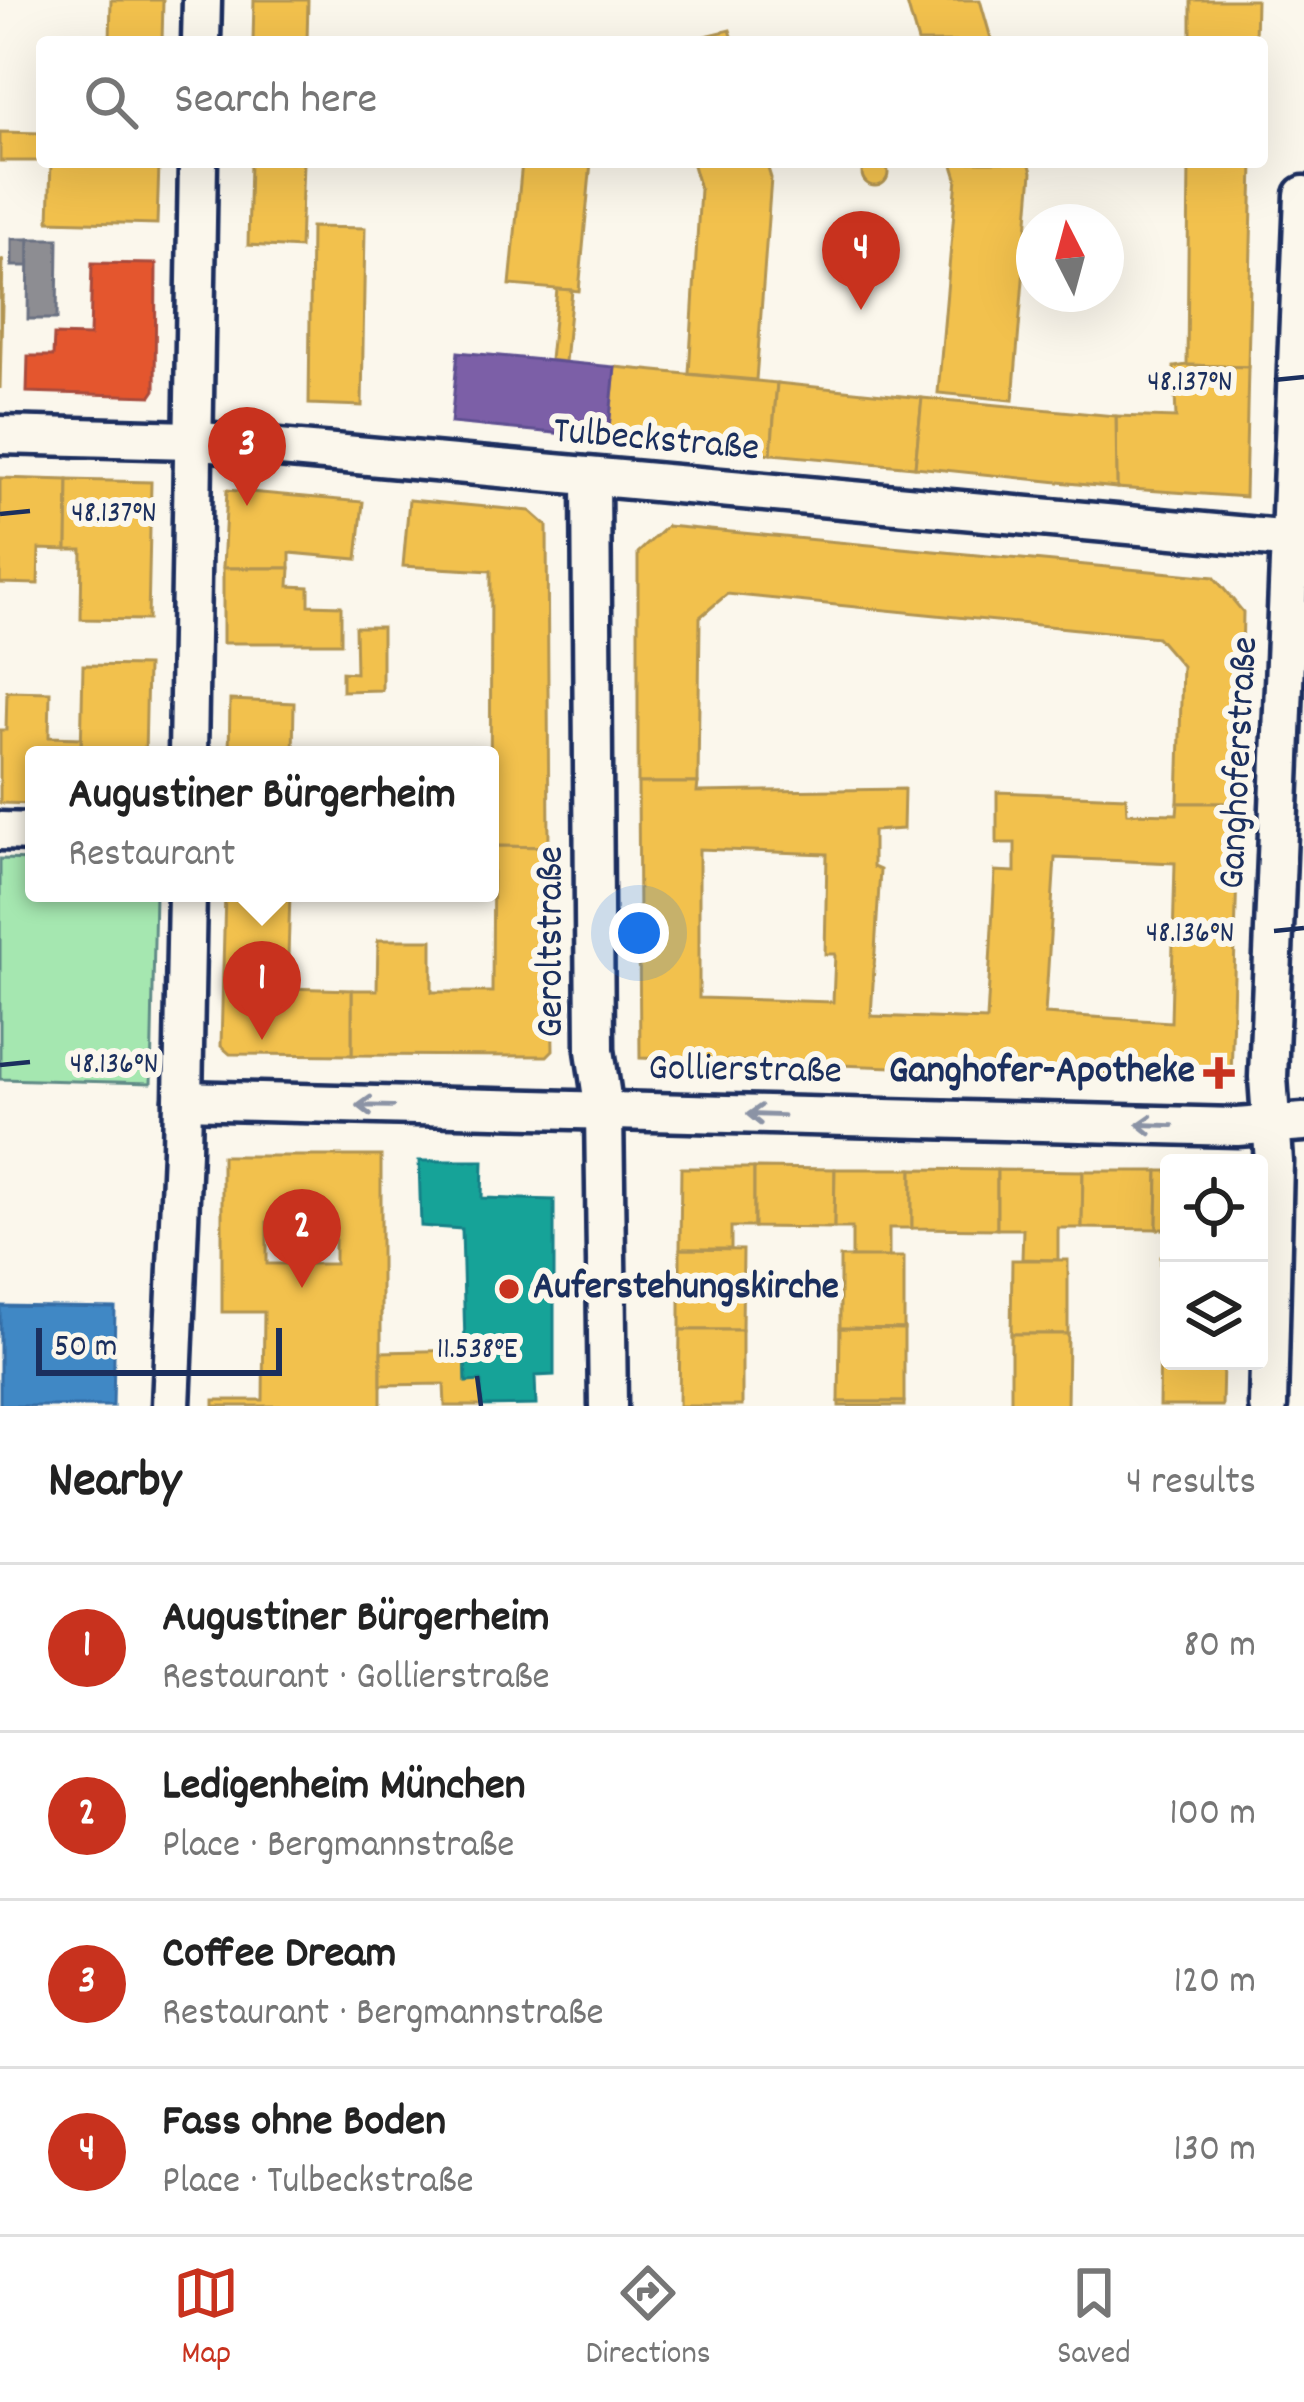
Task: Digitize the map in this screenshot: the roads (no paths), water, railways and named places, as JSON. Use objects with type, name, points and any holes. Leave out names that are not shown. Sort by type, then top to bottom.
[{"type":"street","points":[[201,36],[202,0]]},
{"type":"street","points":[[188,746],[198,168]]},
{"type":"street","name":"Ganghoferstraße","points":[[1268,1406],[1288,1124],[1268,1077],[1298,542],[1304,195]]},
{"type":"street","name":"Tulbeckstraße","points":[[0,434],[191,440],[1298,542]]},
{"type":"street","name":"Geroltstraße","points":[[591,477],[596,1050],[604,1111],[608,1406]]},
{"type":"street","points":[[171,1406],[187,902]]},
{"type":"street","name":"Gollierstraße","points":[[183,1100],[1288,1124]]},
{"type":"place","name":"Fass ohne Boden","points":[[861,310]]},
{"type":"place","name":"Coffee Dream","points":[[247,506]]},
{"type":"place","name":"Augustiner Bürgerheim","points":[[262,1040]]},
{"type":"place","name":"Ganghofer-Apotheke","points":[[1219,1073]]},
{"type":"place","name":"Ledigenheim München","points":[[302,1288]]},
{"type":"place","name":"Auferstehungskirche","points":[[509,1289]]}]
